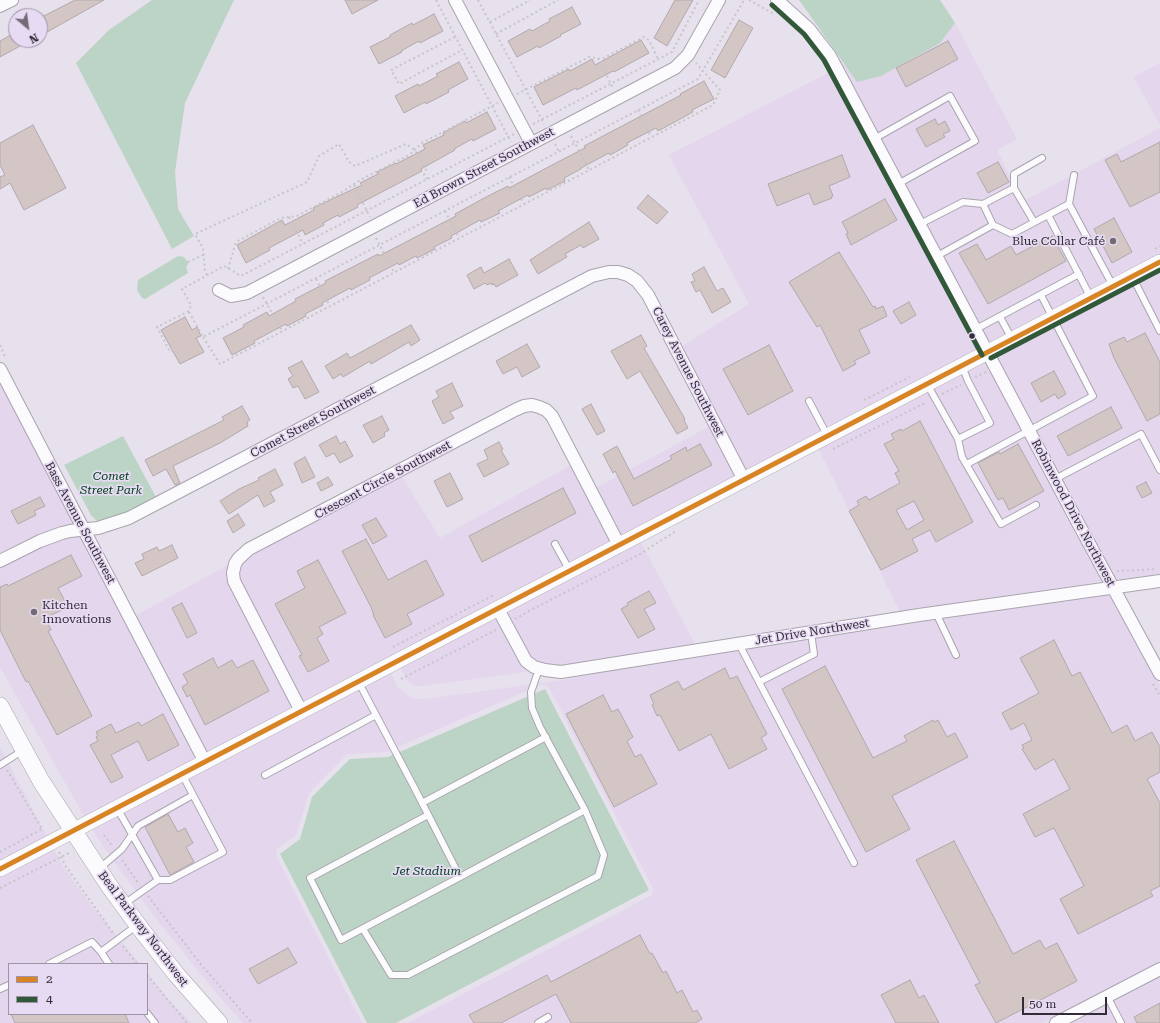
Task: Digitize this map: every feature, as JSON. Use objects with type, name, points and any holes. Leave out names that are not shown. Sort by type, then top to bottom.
[{"type":"main road","name":"Beal Parkway Northwest","points":[[0,706],[24,750],[98,870],[176,974],[219,1023]]},
{"type":"street","points":[[0,6],[12,0]]},
{"type":"street","points":[[455,0],[531,143]]},
{"type":"street","name":"Ed Brown Street Southwest","points":[[219,290],[231,296],[246,293],[675,68],[688,55],[719,0]]},
{"type":"street","name":"Robinwood Drive Northwest","points":[[777,0],[809,30],[830,56],[1112,587],[1160,674]]},
{"type":"street","points":[[0,870],[1160,262]]},
{"type":"street","name":"Comet Street Southwest","points":[[0,561],[40,541],[67,532],[98,528],[129,518],[592,276],[609,272],[622,273]]},
{"type":"street","name":"Carey Avenue Southwest","points":[[622,273],[637,281],[648,295],[744,480]]},
{"type":"street","name":"Bass Avenue Southwest","points":[[0,369],[205,762]]},
{"type":"street","name":"Crescent Circle Southwest","points":[[302,711],[234,581],[233,573],[238,558],[249,549],[515,410],[524,406],[532,405],[546,410],[552,416],[620,545]]},
{"type":"street","name":"Jet Drive Northwest","points":[[498,609],[526,660],[534,667],[561,672],[936,613],[1160,581]]},
{"type":"street","points":[[1056,1023],[1160,969]]},
{"type":"lane","points":[[874,139],[950,96],[975,141],[898,184]]},
{"type":"lane","points":[[1034,222],[1014,188],[1014,174],[1042,158]]},
{"type":"lane","points":[[1074,175],[1069,204],[1113,286]]},
{"type":"lane","points":[[920,224],[963,202],[983,204],[1014,188]]},
{"type":"lane","points":[[983,204],[993,225],[1012,234],[1069,204]]},
{"type":"lane","points":[[1048,215],[1091,298]]},
{"type":"lane","points":[[937,256],[993,225]]},
{"type":"lane","points":[[976,329],[1079,274]]},
{"type":"lane","points":[[1132,276],[1160,331]]},
{"type":"lane","points":[[966,464],[1093,396],[1041,295]]},
{"type":"lane","points":[[1000,317],[1012,339]]},
{"type":"lane","points":[[958,439],[990,422],[968,381],[962,365]]},
{"type":"lane","points":[[927,384],[958,439],[962,457],[1001,524],[1036,505]]},
{"type":"lane","points":[[809,401],[828,436]]},
{"type":"lane","points":[[1055,479],[1141,434],[1160,470]]},
{"type":"lane","points":[[555,544],[570,571]]},
{"type":"lane","points":[[936,613],[956,655]]},
{"type":"lane","points":[[759,682],[814,654],[811,633]]},
{"type":"lane","points":[[739,644],[854,863]]},
{"type":"lane","points":[[363,929],[391,976],[408,975],[598,876],[604,855],[585,810],[532,708],[531,692],[539,668]]},
{"type":"lane","points":[[358,682],[460,877]]},
{"type":"lane","points":[[266,775],[376,715]]},
{"type":"lane","points":[[422,804],[546,737]]},
{"type":"lane","points":[[2,764],[24,750]]},
{"type":"lane","points":[[123,905],[158,880],[170,880],[223,852],[182,774]]},
{"type":"lane","points":[[98,870],[122,850],[138,826],[193,795]]},
{"type":"lane","points":[[117,808],[158,880]]},
{"type":"lane","points":[[428,815],[310,878],[341,940],[585,810]]},
{"type":"lane","points":[[100,952],[138,925]]},
{"type":"lane","points":[[51,963],[92,942],[108,963]]},
{"type":"lane","points":[[1108,996],[1121,1023]]},
{"type":"lane","points":[[148,1014],[155,1023]]},
{"type":"lane","points":[[538,1023],[548,1017]]},
{"type":"path","points":[[436,0],[526,169]]},
{"type":"path","points":[[478,0],[559,152]]},
{"type":"path","points":[[490,22],[530,0]]},
{"type":"path","points":[[496,34],[558,0]]},
{"type":"path","points":[[173,351],[170,352],[157,327],[189,311],[191,305],[182,289],[224,266],[241,276],[672,52],[700,0]]},
{"type":"path","points":[[203,338],[698,79],[744,0]]},
{"type":"path","points":[[455,37],[392,70],[399,84],[462,50]]},
{"type":"path","points":[[228,269],[236,242],[281,218],[297,216],[342,192],[362,179],[409,155],[422,143],[589,57],[602,59],[644,37],[649,40],[658,59]]},
{"type":"path","points":[[189,311],[203,338],[220,364],[713,105],[720,90],[676,44]]},
{"type":"path","points":[[598,58],[618,98]]},
{"type":"path","points":[[638,110],[651,137]]},
{"type":"path","points":[[565,126],[589,170]]},
{"type":"path","points":[[207,276],[205,272],[202,248],[195,234],[307,182],[319,156],[339,144],[349,162],[354,166],[406,144],[415,150],[426,170],[424,175],[427,180]]},
{"type":"path","points":[[509,178],[524,204]]},
{"type":"path","points":[[445,211],[459,238]]},
{"type":"path","points":[[289,217],[303,244]]},
{"type":"path","points":[[188,262],[203,254]]},
{"type":"path","points":[[316,279],[330,306]]},
{"type":"path","points":[[258,287],[282,331]]},
{"type":"path","points":[[829,451],[987,372]]},
{"type":"path","points":[[401,679],[506,624],[529,610],[640,554],[681,528]]},
{"type":"path","points":[[1105,573],[1160,568]]},
{"type":"path","points":[[2,764],[51,843],[62,856],[65,865],[136,963]]},
{"type":"path","points":[[0,852],[42,829]]},
{"type":"path","points":[[104,835],[144,890],[204,967],[252,1023]]},
{"type":"path","points":[[0,888],[82,846]]},
{"type":"path","points":[[148,977],[186,1023]]},
{"type":"shaded area","points":[[955,23],[1017,139],[997,150],[1022,202],[1160,128],[1160,254],[990,343],[841,65],[844,63],[857,82],[940,43]]},
{"type":"shaded area","points":[[1160,63],[1160,125],[1134,77]]},
{"type":"shaded area","points":[[832,71],[980,349],[746,471],[681,347],[749,304],[669,155]]},
{"type":"shaded area","points":[[1160,269],[1160,574],[1115,580],[996,355]]},
{"type":"shaded area","points":[[986,360],[1103,581],[900,612],[818,448]]},
{"type":"shaded area","points":[[0,382],[74,524],[60,527],[38,535],[0,553]]},
{"type":"shaded area","points":[[710,426],[736,476],[622,536],[596,488]]},
{"type":"shaded area","points":[[571,465],[611,542],[304,703],[240,580],[239,574],[242,563],[253,555],[402,477],[440,538]]},
{"type":"shaded area","points":[[81,536],[197,759],[85,818],[0,667],[0,568],[43,547],[65,539]]},
{"type":"shaded area","points":[[640,541],[695,644],[554,668],[423,686],[415,686],[407,681],[400,667]]},
{"type":"shaded area","points":[[228,565],[227,571],[229,584],[293,708],[207,754],[135,616]]},
{"type":"shaded area","points":[[1109,594],[1160,685],[1160,961],[1042,1023],[408,1023],[652,895],[653,888],[549,687],[542,684],[386,752],[346,755],[309,793],[296,835],[277,849],[276,856],[362,1023],[243,1023],[213,989],[155,917],[92,829],[390,672],[398,687],[405,694],[414,699],[425,699],[557,681],[597,673],[938,619]]},
{"type":"shaded area","points":[[0,747],[47,837],[0,862]]},
{"type":"shaded area","points":[[54,849],[63,866],[91,905],[139,963],[8,963],[8,1015],[148,1015],[148,974],[170,1001],[191,1023],[0,1023],[0,877]]},
{"type":"shaded area","points":[[1160,976],[1160,1023],[1071,1023]]},
{"type":"green space","points":[[152,0],[234,0],[185,103],[175,172],[178,209],[194,236],[172,249],[76,63],[109,30]]},
{"type":"green space","points":[[799,0],[940,0],[955,23],[940,43],[881,76],[857,82]]},
{"type":"green space","points":[[178,256],[184,257],[188,262],[188,265],[186,266],[188,273],[145,299],[142,298],[137,290],[138,280]]},
{"type":"green space","name":"Comet Street Park","points":[[123,436],[157,499],[125,515],[98,522],[91,515],[64,465]]},
{"type":"green space","name":"Jet Stadium","points":[[545,689],[649,890],[396,1023],[367,1023],[280,854],[300,839],[312,797],[350,759],[388,757]]},
{"type":"building","points":[[75,0],[104,0],[48,32],[48,14]]},
{"type":"building","points":[[345,0],[378,0],[352,14]]},
{"type":"building","points":[[675,0],[693,0],[667,46],[654,38]]},
{"type":"building","points":[[572,7],[581,24],[539,48],[538,46],[517,57],[508,41],[530,29],[532,31],[550,21],[549,19]]},
{"type":"building","points":[[434,14],[443,31],[420,43],[419,41],[379,64],[370,47],[390,37],[390,35],[412,23],[413,25]]},
{"type":"building","points":[[739,20],[753,28],[725,78],[711,70]]},
{"type":"building","points":[[8,36],[8,48],[16,48],[0,57],[0,41]]},
{"type":"building","points":[[641,40],[649,53],[614,72],[613,71],[577,90],[576,88],[543,105],[534,87],[569,69],[570,71],[592,59],[595,65]]},
{"type":"building","points":[[948,41],[958,59],[906,87],[896,68]]},
{"type":"building","points":[[459,62],[468,79],[448,90],[449,92],[404,113],[395,96],[438,76],[436,74]]},
{"type":"building","points":[[704,81],[714,99],[692,110],[693,112],[658,131],[656,128],[627,143],[628,145],[610,155],[609,153],[564,178],[565,181],[547,190],[546,188],[529,197],[528,195],[498,211],[500,213],[481,222],[480,220],[451,236],[452,238],[434,247],[435,249],[417,258],[416,256],[399,265],[398,263],[369,278],[370,280],[351,290],[350,288],[322,303],[323,305],[305,314],[306,316],[287,326],[286,324],[232,355],[223,338],[244,327],[243,325],[267,312],[269,316],[296,301],[295,299],[326,283],[325,281],[378,254],[379,256],[456,216],[455,214],[488,196],[508,186],[509,188],[585,148],[584,146],[681,95],[680,94]]},
{"type":"building","points":[[487,112],[496,129],[473,141],[472,139],[454,149],[455,150],[421,169],[422,171],[357,205],[358,207],[339,217],[338,215],[323,223],[324,225],[305,235],[303,230],[269,248],[270,250],[246,263],[237,245],[282,220],[285,225],[314,210],[313,208],[362,185],[360,183],[378,174],[377,172],[425,149],[423,145],[444,135],[443,133],[465,121],[466,123]]},
{"type":"building","points":[[935,119],[938,125],[945,121],[950,131],[943,134],[945,137],[926,147],[916,129]]},
{"type":"building","points":[[33,125],[66,188],[24,210],[10,183],[0,189],[0,177],[5,175],[0,165],[0,143]]},
{"type":"building","points":[[1160,142],[1160,192],[1130,207],[1105,160],[1117,154],[1121,162]]},
{"type":"building","points":[[842,155],[850,177],[829,186],[833,196],[831,197],[832,198],[814,205],[809,193],[777,206],[768,184]]},
{"type":"building","points":[[998,162],[1009,182],[988,193],[977,173]]},
{"type":"building","points":[[648,195],[668,212],[657,224],[637,208]]},
{"type":"building","points":[[885,199],[897,220],[851,245],[846,234],[848,233],[842,222]]},
{"type":"building","name":"Blue Collar Café","points":[[1114,218],[1132,252],[1112,263],[1094,229]]},
{"type":"building","points":[[589,222],[599,239],[583,248],[581,245],[565,254],[567,257],[538,274],[530,260]]},
{"type":"building","points":[[1052,236],[1066,261],[988,304],[959,253],[977,244],[986,260],[1011,246],[1016,255]]},
{"type":"building","points":[[839,252],[873,307],[875,306],[876,309],[883,306],[887,316],[859,330],[870,353],[854,361],[856,364],[843,371],[820,325],[817,327],[789,282]]},
{"type":"building","points":[[509,259],[518,275],[496,287],[494,284],[492,285],[491,283],[487,285],[485,283],[474,289],[467,275],[481,267],[484,273]]},
{"type":"building","points":[[704,267],[717,291],[723,288],[731,302],[712,313],[700,290],[696,292],[691,282],[695,281],[692,274]]},
{"type":"building","points":[[909,302],[916,315],[901,324],[893,311]]},
{"type":"building","points":[[185,317],[192,330],[197,327],[201,336],[196,338],[204,352],[180,364],[161,330]]},
{"type":"building","points":[[411,325],[420,340],[411,346],[409,342],[371,364],[370,361],[343,377],[341,374],[333,379],[325,366],[347,353],[350,358]]},
{"type":"building","points":[[1145,333],[1160,362],[1160,414],[1147,421],[1114,358],[1109,344],[1124,337],[1127,342]]},
{"type":"building","points":[[641,335],[647,346],[644,348],[685,419],[684,420],[688,428],[677,434],[640,371],[627,379],[611,351]]},
{"type":"building","points":[[527,344],[540,367],[522,377],[517,367],[503,374],[496,361]]},
{"type":"building","points":[[769,345],[793,391],[748,415],[723,369]]},
{"type":"building","points":[[302,361],[319,392],[305,399],[298,386],[293,388],[288,379],[293,376],[288,368]]},
{"type":"building","points":[[1054,371],[1066,394],[1058,399],[1055,394],[1041,402],[1031,383]]},
{"type":"building","points":[[452,383],[463,406],[450,412],[454,418],[443,424],[432,401],[439,397],[436,391]]},
{"type":"building","points":[[591,404],[605,431],[597,435],[582,409]]},
{"type":"building","points":[[242,406],[250,420],[247,422],[248,426],[220,443],[173,466],[180,483],[175,485],[166,469],[153,476],[145,460],[224,420],[222,417]]},
{"type":"building","points":[[1111,407],[1122,428],[1068,456],[1057,436]]},
{"type":"building","points":[[382,416],[389,430],[384,433],[385,436],[373,443],[363,425]]},
{"type":"building","points":[[920,421],[973,522],[936,542],[930,530],[912,539],[918,551],[881,570],[849,511],[859,505],[857,501],[866,496],[869,500],[900,483],[895,473],[899,471],[884,444],[894,439],[891,434],[901,429],[902,431]],"holes":[[[914,501],[924,520],[907,530],[896,510]]]},
{"type":"building","points":[[336,436],[340,444],[345,441],[353,456],[340,463],[334,453],[326,457],[319,445]]},
{"type":"building","points":[[499,442],[503,449],[501,450],[509,464],[484,477],[477,464],[488,459],[484,450]]},
{"type":"building","points":[[700,444],[712,465],[633,506],[615,471],[613,473],[603,454],[617,446],[634,479],[672,459],[670,456],[686,447],[687,451]]},
{"type":"building","points":[[1018,444],[1044,491],[1009,510],[1003,498],[998,500],[978,463],[999,452],[1000,454]]},
{"type":"building","points":[[305,457],[315,477],[302,483],[294,463]]},
{"type":"building","points":[[275,469],[283,485],[270,492],[275,501],[264,507],[258,495],[229,514],[220,501],[239,489],[259,480],[258,478]]},
{"type":"building","points":[[450,473],[463,499],[447,507],[434,481]]},
{"type":"building","points":[[328,477],[333,485],[321,491],[317,483]]},
{"type":"building","points":[[1146,482],[1152,493],[1142,498],[1136,487]]},
{"type":"building","points":[[563,488],[576,513],[482,562],[469,536]]},
{"type":"building","points":[[40,497],[45,506],[34,511],[36,515],[18,524],[11,511]]},
{"type":"building","points":[[238,514],[245,525],[233,533],[227,521]]},
{"type":"building","points":[[376,518],[387,536],[373,544],[362,525]]},
{"type":"building","points":[[366,539],[388,580],[426,560],[444,595],[407,614],[412,624],[385,638],[342,551]]},
{"type":"building","points":[[172,545],[178,558],[142,576],[135,563],[144,559],[142,554],[157,547],[159,551]]},
{"type":"building","points":[[71,555],[82,576],[58,588],[68,607],[45,618],[51,630],[48,631],[92,716],[57,735],[28,681],[26,682],[0,630],[0,587],[7,584],[8,586]]},
{"type":"building","points":[[318,560],[346,613],[319,627],[323,634],[317,638],[329,661],[308,672],[299,656],[302,655],[275,604],[305,588],[297,571]]},
{"type":"building","points":[[649,591],[656,603],[644,609],[655,629],[638,638],[621,609],[628,605],[627,603]]},
{"type":"building","points":[[182,603],[197,633],[187,638],[172,608]]},
{"type":"building","points":[[1054,640],[1072,676],[1080,672],[1112,733],[1127,725],[1135,741],[1152,732],[1160,747],[1160,772],[1147,779],[1160,803],[1160,886],[1150,891],[1153,896],[1078,934],[1060,899],[1084,886],[1054,828],[1035,837],[1023,814],[1070,789],[1054,759],[1035,770],[1022,749],[1024,748],[1022,745],[1032,740],[1024,723],[1011,730],[1002,713],[1039,693],[1020,658]]},
{"type":"building","points":[[213,658],[218,668],[232,660],[237,668],[253,660],[269,691],[205,725],[190,695],[187,697],[182,687],[188,683],[183,674]]},
{"type":"building","points":[[825,666],[873,758],[907,741],[904,736],[933,720],[934,722],[938,720],[947,737],[955,733],[968,757],[892,796],[910,829],[866,852],[782,689]]},
{"type":"building","points":[[725,668],[730,679],[737,676],[767,734],[761,738],[767,749],[729,769],[711,734],[679,751],[660,715],[657,716],[652,705],[654,704],[650,695],[678,681],[683,690]]},
{"type":"building","points":[[603,695],[612,712],[618,709],[633,737],[627,741],[635,757],[641,754],[657,784],[614,807],[566,714]]},
{"type":"building","points":[[163,714],[179,745],[148,761],[138,741],[111,755],[123,777],[111,783],[90,745],[98,741],[96,732],[111,724],[116,733],[139,722],[141,726]]},
{"type":"building","points":[[168,814],[178,832],[185,828],[193,843],[186,847],[194,862],[170,875],[145,827]]},
{"type":"building","points":[[954,841],[1013,954],[1040,940],[1045,949],[1057,943],[1077,981],[996,1023],[975,985],[980,983],[916,860]]},
{"type":"building","points":[[640,935],[650,954],[652,953],[663,973],[666,971],[677,993],[682,990],[693,1012],[697,1010],[702,1019],[695,1023],[571,1023],[556,994],[501,1023],[474,1023],[469,1015],[547,975],[551,982]]},
{"type":"building","points":[[288,948],[297,963],[258,984],[249,969]]},
{"type":"building","points":[[910,980],[919,998],[924,995],[939,1023],[896,1023],[881,995]]},
{"type":"building","points":[[1160,1003],[1160,1023],[1137,1023],[1134,1017]]},
{"type":"building","points":[[11,1015],[125,1015],[129,1023],[15,1023]]},
{"type":"transit line","name":"4","points":[[772,5],[804,34],[824,60],[982,355]]},
{"type":"transit line","name":"2","points":[[0,869],[1160,262]]},
{"type":"transit line","name":"4","points":[[991,358],[1160,270]]},
{"type":"place","name":"Blue Collar Café","points":[[1113,241]]},
{"type":"place","name":"Kitchen Innovations","points":[[34,612]]}]
